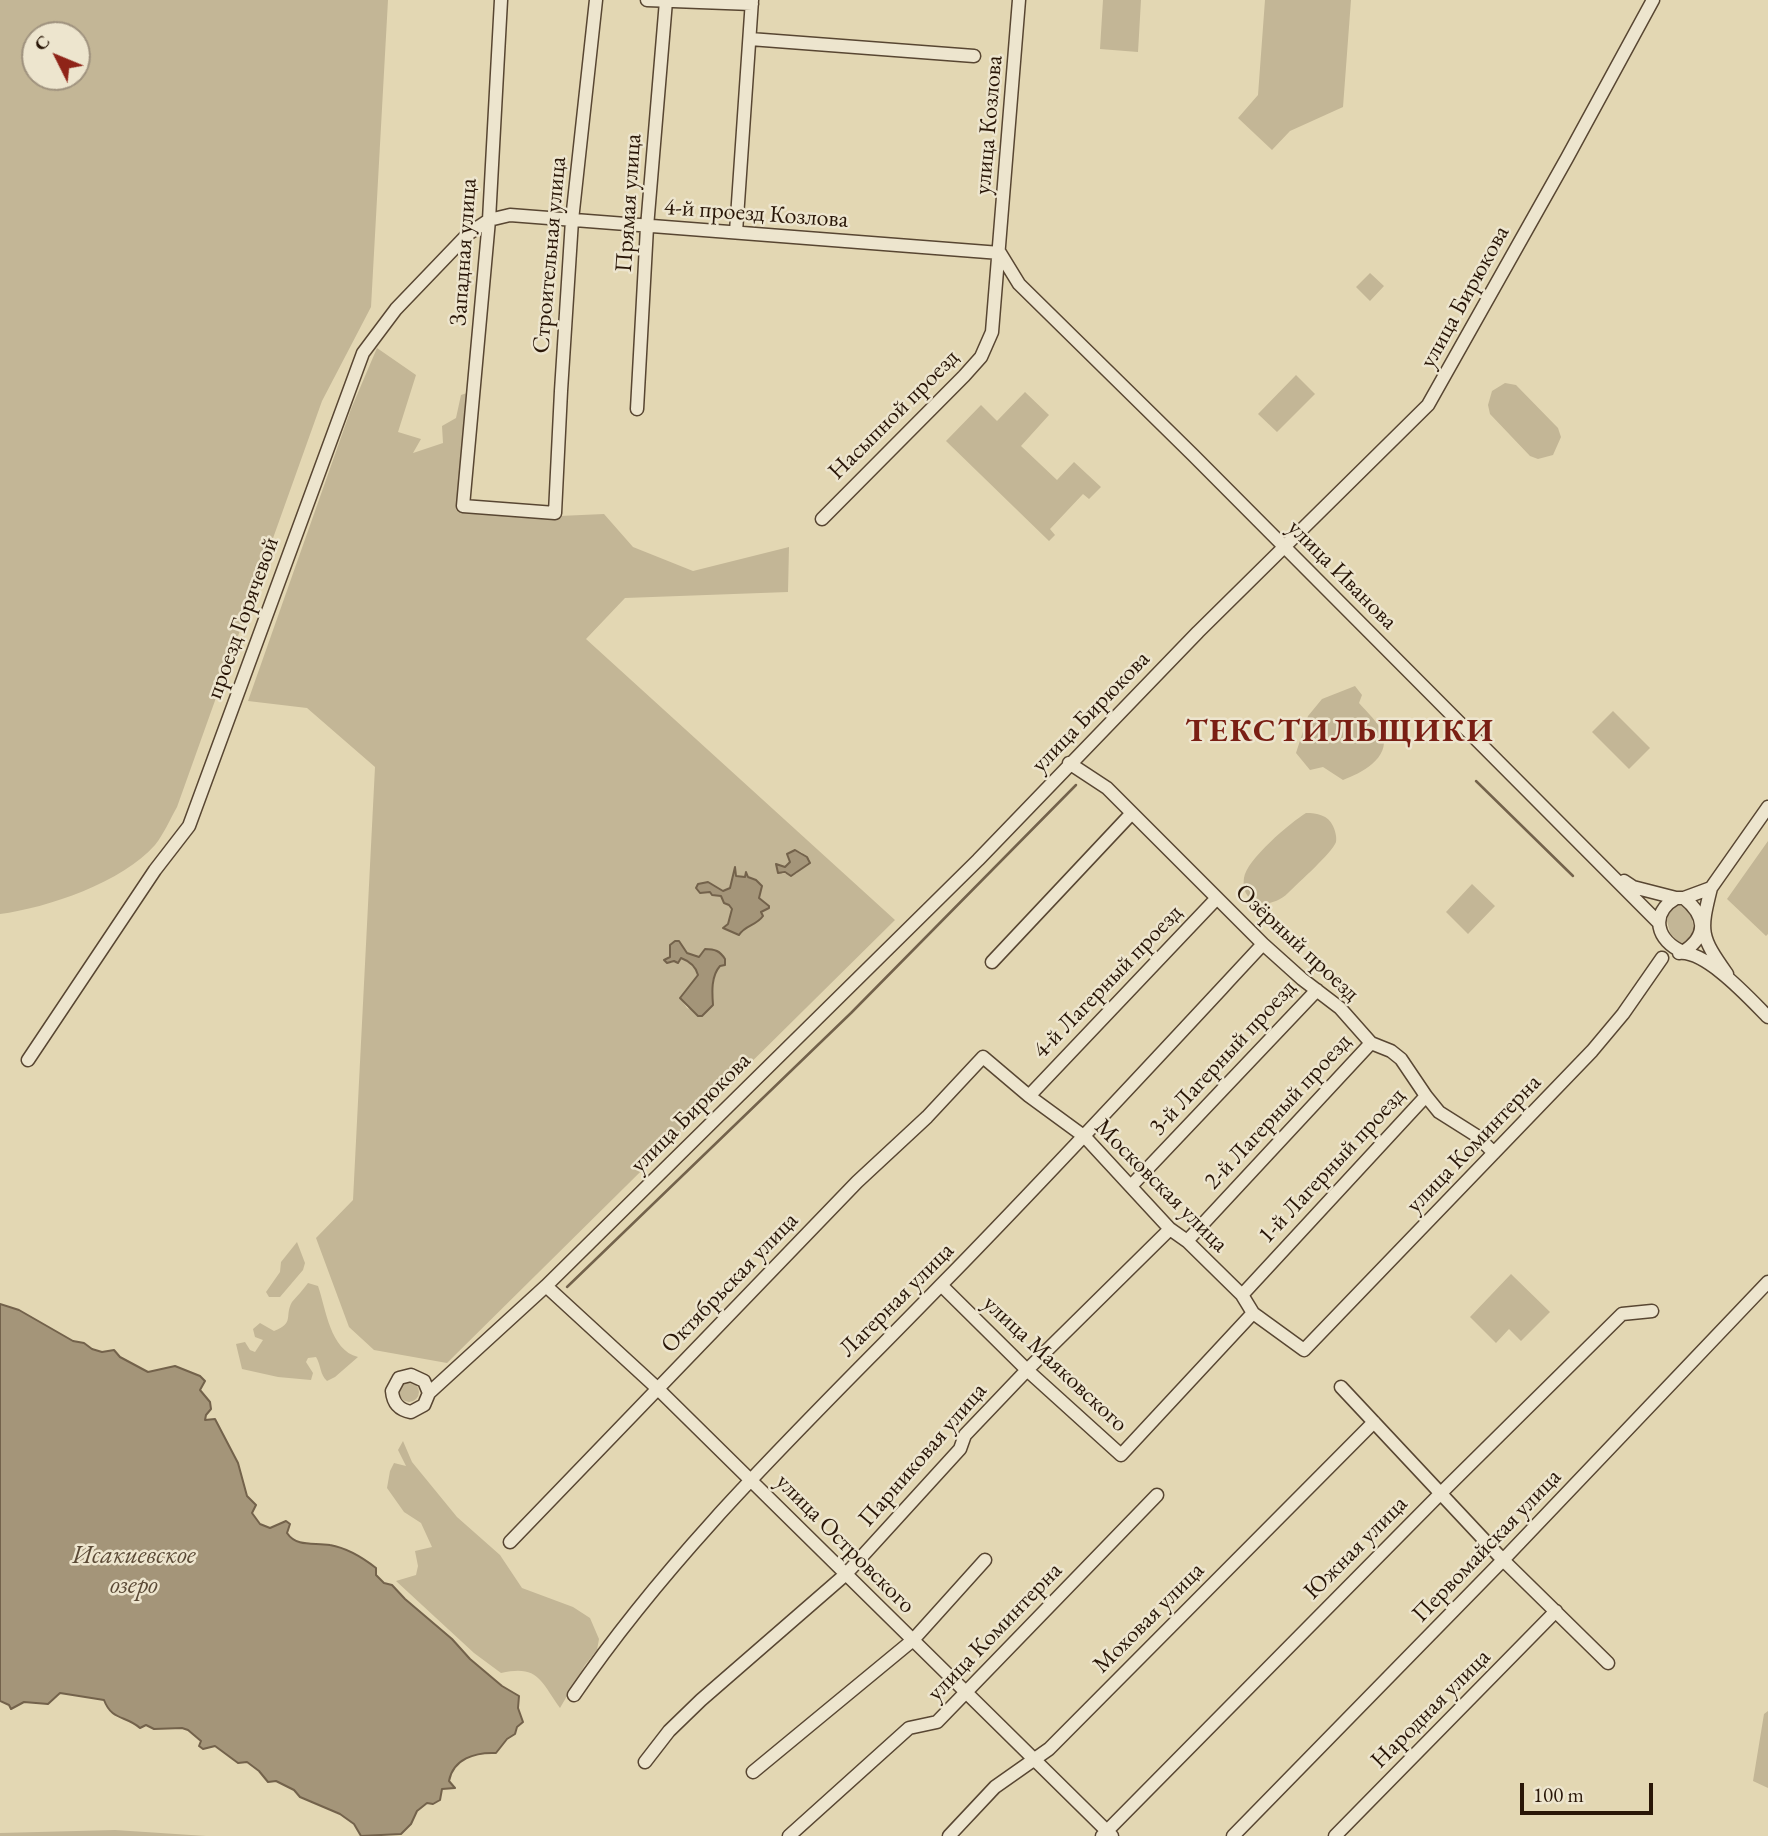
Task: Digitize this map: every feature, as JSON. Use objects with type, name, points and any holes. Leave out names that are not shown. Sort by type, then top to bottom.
[{"type":"street","name":"Западная улица","points":[[501,0],[489,220],[463,506],[555,513]]},
{"type":"street","name":"Строительная улица","points":[[555,513],[572,220],[596,0]]},
{"type":"street","points":[[648,0],[752,2],[736,232]]},
{"type":"street","name":"улица Козлова","points":[[1000,253],[1019,0]]},
{"type":"street","name":"улица Бирюкова","points":[[453,1371],[405,1376],[396,1381],[392,1391],[395,1404],[407,1411],[417,1410],[424,1405],[429,1393],[546,1286],[978,860],[1069,763],[1433,398],[1653,0]]},
{"type":"street","name":"Прямая улица","points":[[637,409],[647,227],[666,1]]},
{"type":"street","points":[[750,39],[974,56]]},
{"type":"street","name":"проезд Горячевой","points":[[28,1060],[155,870],[189,826],[363,353],[396,309],[467,234],[489,220],[510,215]]},
{"type":"street","name":"4-й проезд Козлова","points":[[510,215],[1000,253]]},
{"type":"street","name":"Насыпной проезд","points":[[822,519],[981,357],[992,332],[1000,253]]},
{"type":"street","name":"улица Иванова","points":[[1000,253],[1019,284],[1606,869],[1660,928]]},
{"type":"street","name":"Озёрный проезд","points":[[1069,763],[1107,788],[1263,944],[1339,1008],[1371,1043],[1391,1051],[1401,1059],[1439,1112],[1477,1136],[1494,1153]]},
{"type":"street","points":[[1711,888],[1680,898],[1665,908],[1660,928],[1662,958],[1683,952],[1694,945],[1701,934],[1711,888],[1768,807]]},
{"type":"street","points":[[992,962],[1132,813]]},
{"type":"street","points":[[1606,869],[1633,887],[1680,898],[1692,905],[1711,951],[1732,982]]},
{"type":"street","name":"4-й Лагерный проезд","points":[[1029,1096],[1217,898]]},
{"type":"street","points":[[1660,928],[1670,946],[1703,961],[1732,982],[1768,1017]]},
{"type":"street","name":"Лагерная улица","points":[[574,1695],[601,1656],[750,1479],[1084,1137],[1263,944]]},
{"type":"street","name":"улица Коминтерна","points":[[1304,1350],[1592,1051],[1623,1014],[1662,958]]},
{"type":"street","name":"3-й Лагерный проезд","points":[[1130,1186],[1317,990]]},
{"type":"street","name":"2-й Лагерный проезд","points":[[1187,1241],[1371,1043]]},
{"type":"street","name":"Московская улица","points":[[983,1057],[1084,1137],[1170,1229],[1187,1241],[1242,1295],[1253,1313],[1304,1350]]},
{"type":"street","name":"Октябрьская улица","points":[[510,1542],[857,1182],[927,1117],[983,1057]]},
{"type":"street","name":"1-й Лагерный проезд","points":[[1242,1295],[1426,1096]]},
{"type":"street","name":"Парниковая улица","points":[[645,1762],[669,1731],[701,1700],[846,1574],[960,1449],[965,1435],[1170,1229]]},
{"type":"street","name":"Первомайская улица","points":[[1233,1836],[1503,1560],[1768,1282]]},
{"type":"street","name":"улица Маяковского","points":[[941,1285],[1027,1370],[1121,1455],[1253,1313]]},
{"type":"street","name":"улица Островского","points":[[546,1286],[657,1388],[966,1691],[1107,1834]]},
{"type":"street","name":"Южная улица","points":[[1107,1834],[1441,1493],[1622,1314],[1652,1311]]},
{"type":"street","points":[[418,1376],[424,1381],[429,1393]]},
{"type":"street","points":[[1341,1387],[1503,1560],[1608,1663]]},
{"type":"street","name":"Моховая улица","points":[[949,1836],[995,1787],[1049,1749],[1374,1422]]},
{"type":"street","name":"улица Коминтерна","points":[[789,1836],[909,1728],[937,1722],[1157,1495]]},
{"type":"street","points":[[753,1772],[913,1640],[985,1560]]},
{"type":"street","name":"Народная улица","points":[[1335,1836],[1556,1611]]},
{"type":"shaded area","points":[[0,0],[388,0],[371,307],[322,401],[177,807],[155,845],[124,871],[83,891],[19,911],[0,914]]},
{"type":"shaded area","points":[[1103,0],[1141,0],[1138,52],[1100,49]]},
{"type":"shaded area","points":[[1265,0],[1351,0],[1343,107],[1290,131],[1272,150],[1238,118],[1258,95]]},
{"type":"shaded area","points":[[1370,273],[1384,286],[1370,301],[1356,287]]},
{"type":"shaded area","points":[[377,348],[416,375],[398,432],[421,439],[413,453],[443,443],[442,426],[456,418],[461,395],[467,393],[457,509],[537,517],[604,514],[633,547],[693,571],[789,547],[788,592],[625,598],[586,639],[895,920],[447,1363],[374,1350],[349,1327],[316,1238],[353,1200],[375,767],[307,708],[248,701],[351,409]],"holes":[[[795,850],[810,860],[796,874],[782,874],[776,864],[785,867],[790,863],[787,854]],[[748,877],[762,886],[759,898],[769,905],[742,929],[729,905],[724,903],[721,896],[715,896],[705,884],[708,882],[723,891],[730,888],[732,883]],[[679,941],[687,953],[699,957],[705,949],[718,951],[720,966],[713,979],[713,1005],[702,1013],[687,1008],[680,998],[698,975],[694,966],[684,959],[671,963],[665,960],[672,953],[670,945]]]},
{"type":"shaded area","points":[[1296,375],[1315,394],[1277,432],[1258,414]]},
{"type":"shaded area","points":[[1505,383],[1516,385],[1558,428],[1561,437],[1553,455],[1538,459],[1530,456],[1490,414],[1488,405],[1492,391]]},
{"type":"shaded area","points":[[1025,392],[1049,415],[1021,446],[1057,480],[1074,462],[1101,487],[1089,499],[1083,494],[1050,529],[1055,535],[1049,541],[946,441],[981,405],[997,421]]},
{"type":"shaded area","points":[[1355,686],[1362,695],[1359,703],[1383,734],[1382,751],[1372,764],[1343,780],[1323,767],[1310,770],[1296,753],[1308,716],[1322,699]]},
{"type":"shaded area","points":[[1613,711],[1650,748],[1629,769],[1592,732]]},
{"type":"shaded area","points":[[1306,813],[1322,815],[1331,822],[1336,838],[1333,847],[1281,899],[1265,903],[1251,899],[1244,887],[1244,878],[1252,862],[1270,842]]},
{"type":"shaded area","points":[[1768,841],[1768,934],[1766,936],[1727,899]]},
{"type":"shaded area","points":[[1472,884],[1495,906],[1468,934],[1446,912]]},
{"type":"shaded area","points":[[1678,905],[1686,907],[1692,915],[1694,934],[1681,945],[1672,940],[1667,921],[1668,912]]},
{"type":"shaded area","points":[[297,1242],[305,1263],[303,1270],[280,1297],[269,1297],[266,1292],[280,1272],[281,1262]]},
{"type":"shaded area","points":[[1511,1274],[1550,1312],[1521,1341],[1509,1329],[1496,1343],[1470,1317]]},
{"type":"shaded area","points":[[308,1283],[318,1286],[335,1338],[349,1353],[358,1357],[327,1381],[316,1357],[308,1358],[306,1362],[313,1373],[311,1380],[278,1377],[242,1369],[236,1344],[245,1342],[250,1350],[255,1352],[263,1340],[255,1337],[253,1329],[260,1323],[274,1331],[285,1325],[292,1302]]},
{"type":"shaded area","points":[[409,1382],[416,1385],[419,1392],[416,1399],[409,1402],[402,1399],[399,1392],[402,1385]]},
{"type":"shaded area","points":[[403,1441],[412,1462],[457,1517],[500,1555],[522,1588],[573,1607],[590,1618],[599,1639],[597,1650],[560,1708],[537,1677],[523,1671],[501,1673],[474,1653],[396,1581],[416,1575],[418,1566],[415,1551],[432,1547],[421,1523],[404,1512],[387,1488],[394,1463],[406,1466],[398,1450]]},
{"type":"shaded area","points":[[1768,1711],[1768,1788],[1753,1781],[1764,1714]]},
{"type":"shaded area","points":[[115,1830],[206,1836],[0,1836],[0,1833]]},
{"type":"water","points":[[795,850],[807,857],[810,863],[791,876],[785,872],[778,873],[776,864],[785,867],[790,862],[787,854]]},
{"type":"water","points":[[735,867],[736,876],[745,877],[746,872],[748,877],[762,886],[759,898],[769,906],[761,912],[763,916],[760,919],[739,935],[723,928],[728,924],[732,909],[724,903],[721,896],[712,895],[710,892],[700,893],[696,888],[698,884],[708,882],[723,891],[730,888]]},
{"type":"water","points":[[679,941],[687,953],[699,957],[705,949],[712,949],[725,959],[725,965],[720,966],[714,979],[713,1005],[702,1016],[698,1016],[680,998],[698,975],[696,969],[681,958],[678,963],[667,963],[664,960],[670,957],[670,945]]},
{"type":"water","name":"Исакиевское озеро","points":[[0,1304],[19,1310],[92,1349],[102,1352],[114,1350],[120,1357],[148,1372],[175,1366],[200,1376],[205,1381],[200,1390],[210,1402],[211,1409],[205,1420],[215,1419],[238,1463],[247,1496],[256,1505],[252,1513],[260,1524],[270,1528],[286,1521],[290,1524],[287,1533],[296,1541],[342,1548],[376,1568],[376,1575],[384,1583],[392,1585],[452,1639],[470,1659],[502,1686],[519,1696],[518,1708],[523,1722],[517,1727],[515,1734],[507,1739],[496,1753],[480,1754],[460,1762],[451,1773],[449,1781],[455,1788],[442,1789],[440,1800],[433,1804],[427,1803],[417,1811],[411,1824],[401,1834],[361,1836],[354,1824],[340,1814],[300,1797],[294,1790],[276,1781],[268,1782],[247,1762],[238,1763],[215,1746],[203,1749],[199,1746],[201,1741],[188,1730],[154,1729],[146,1725],[140,1728],[115,1715],[104,1700],[60,1693],[48,1704],[24,1702],[11,1709],[0,1701]]},
{"type":"waterway","points":[[1476,781],[1573,876]]},
{"type":"waterway","points":[[567,1287],[851,1013],[1076,785]]},
{"type":"district","name":"ТЕКСТИЛЬЩИКИ","points":[[1340,732]]}]
